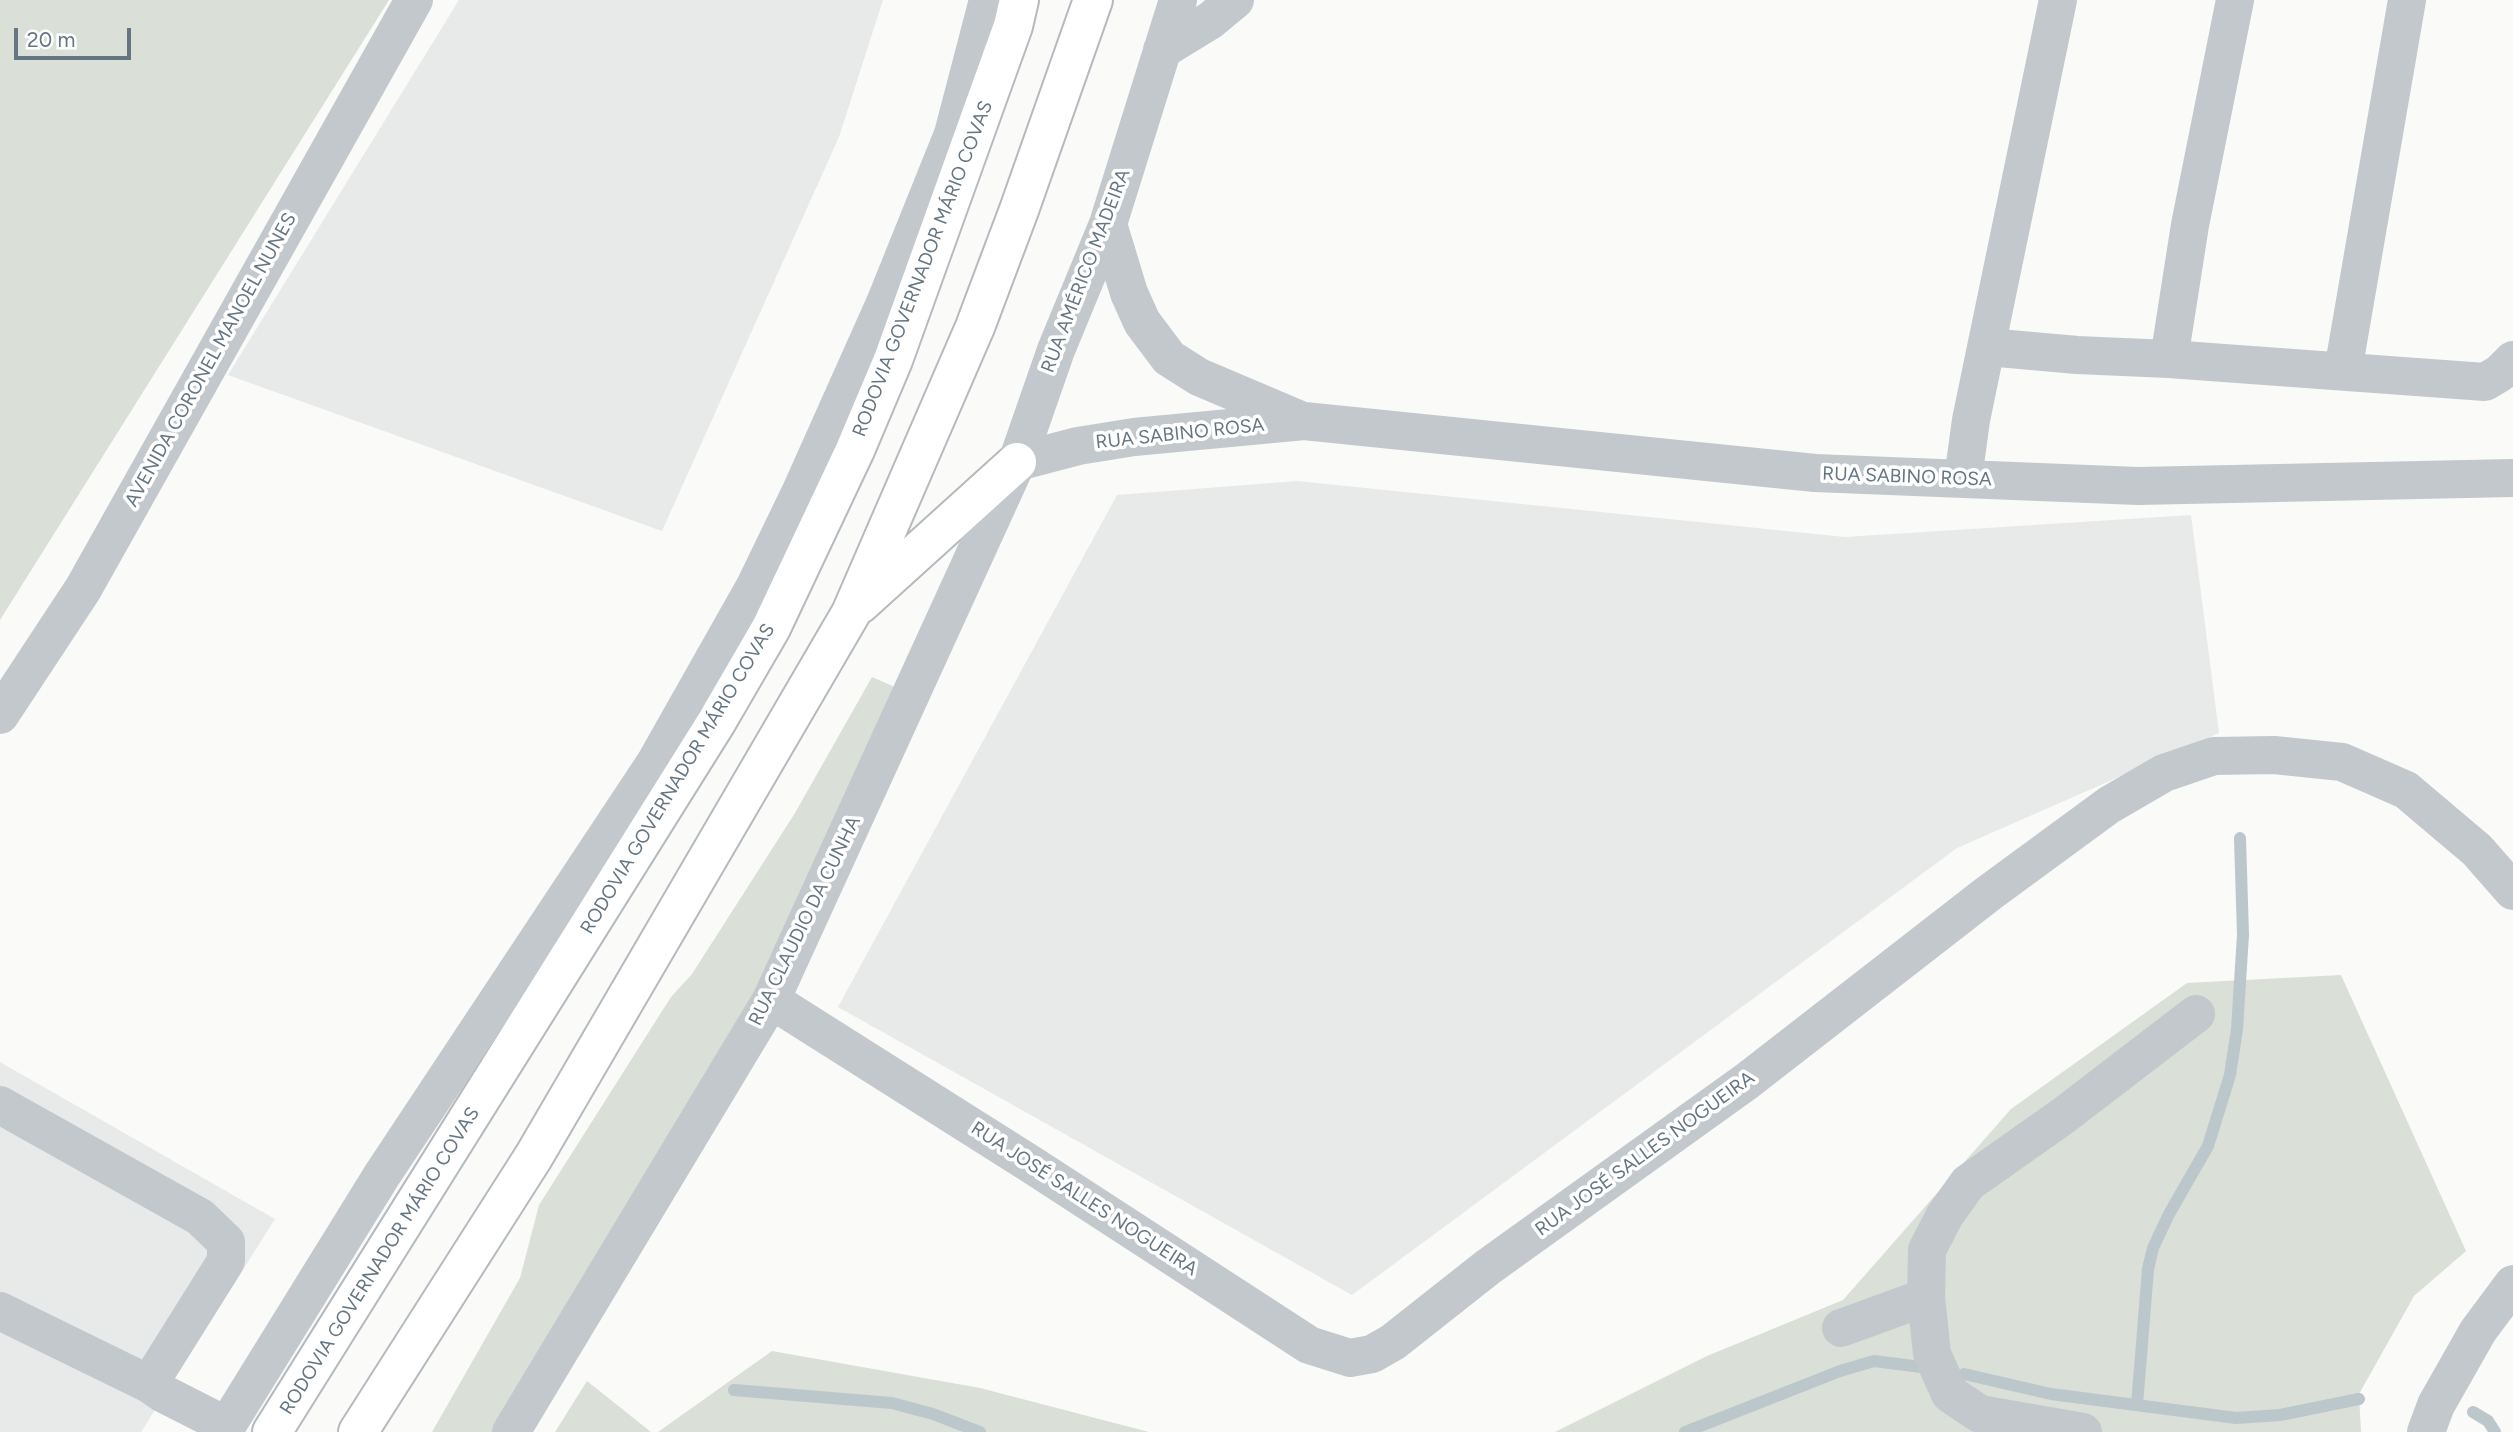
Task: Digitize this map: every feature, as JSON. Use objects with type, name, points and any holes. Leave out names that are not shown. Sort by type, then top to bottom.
[{"type":"main road","name":"RODOVIA GOVERNADOR MÁRIO COVAS","points":[[272,1432],[688,768],[771,628],[855,450],[893,360],[1020,0]]},
{"type":"main road","points":[[358,1432],[534,1156],[851,612],[975,327],[1093,0]]},
{"type":"main road","points":[[851,612],[1017,462]]},
{"type":"street","name":"AVENIDA CORONEL MANOEL NUNES","points":[[0,715],[83,589],[414,0]]},
{"type":"street","points":[[0,1311],[149,1384],[225,1429],[382,1175],[654,764],[755,586],[801,491],[885,303],[953,134],[988,0]]},
{"type":"street","name":"RUA AMÉRICO MADEIRA","points":[[1017,462],[1056,350],[1108,224],[1178,0]]},
{"type":"street","points":[[1162,50],[1211,20],[1235,0]]},
{"type":"street","points":[[1963,479],[1971,420],[2058,0]]},
{"type":"street","points":[[2169,359],[2190,225],[2235,0]]},
{"type":"street","points":[[2343,371],[2407,0]]},
{"type":"street","name":"RUA SABINO ROSA","points":[[1108,224],[1129,293],[1142,322],[1168,358],[1199,377],[1304,421]]},
{"type":"street","points":[[1987,347],[2485,382],[2500,373],[2513,360]]},
{"type":"street","name":"RUA SABINO ROSA","points":[[1017,462],[1078,446],[1134,437],[1304,421],[1815,473],[2138,486],[2513,478]]},
{"type":"street","name":"RUA CLAUDIO DA CUNHA","points":[[511,1432],[771,1000],[1017,462]]},
{"type":"street","name":"RUA JOSÉ SALLES NOGUEIRA","points":[[771,1000],[1020,1157],[1309,1345],[1350,1358],[1372,1354],[1393,1342],[1488,1267],[1747,1081],[1989,893],[2109,805],[2164,773],[2214,756],[2274,755],[2342,762],[2406,790],[2477,850],[2513,891]]},
{"type":"street","points":[[2083,1432],[1980,1414],[1950,1394],[1932,1354],[1926,1297],[1927,1250],[1945,1215],[1968,1183],[2063,1116],[2196,1014]]},
{"type":"street","points":[[0,1105],[200,1217],[226,1242],[226,1261],[149,1384]]},
{"type":"street","points":[[2426,1432],[2436,1405],[2478,1331],[2513,1284]]},
{"type":"street","points":[[1841,1328],[1926,1297]]},
{"type":"shaded area","points":[[0,0],[389,0],[0,620]]},
{"type":"shaded area","points":[[459,0],[883,0],[839,137],[662,531],[228,375]]},
{"type":"shaded area","points":[[1297,481],[1845,537],[2191,515],[2219,733],[1957,848],[1352,1295],[838,1007],[1117,495]]},
{"type":"shaded area","points":[[872,677],[897,688],[757,988],[499,1432],[432,1432],[520,1278],[539,1205],[671,997],[692,974],[795,813]]},
{"type":"shaded area","points":[[2341,975],[2466,1251],[2414,1296],[2359,1394],[2361,1432],[1555,1432],[1707,1356],[1843,1300],[2011,1109],[2187,983]]},
{"type":"shaded area","points":[[0,1062],[275,1219],[141,1432],[0,1432]]},
{"type":"shaded area","points":[[772,1351],[980,1388],[1149,1432],[658,1432]]},
{"type":"shaded area","points":[[587,1381],[651,1432],[555,1432]]},
{"type":"waterway","points":[[2137,1405],[2148,1269],[2153,1248],[2208,1146],[2230,1075],[2237,1029],[2243,935],[2240,838]]},
{"type":"waterway","points":[[1685,1432],[1840,1371],[1874,1361],[1921,1367]]},
{"type":"waterway","points":[[1964,1374],[2051,1394],[2236,1418],[2280,1415],[2359,1399]]},
{"type":"waterway","points":[[734,1390],[892,1403],[933,1414],[980,1432]]},
{"type":"waterway","points":[[2473,1412],[2488,1421],[2495,1432]]}]
